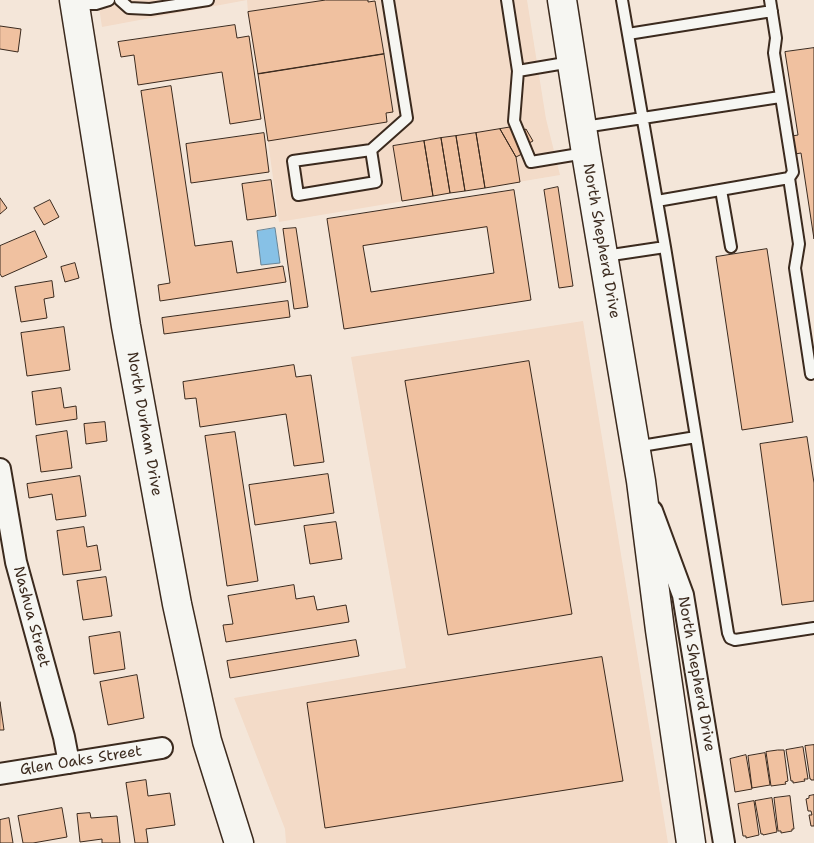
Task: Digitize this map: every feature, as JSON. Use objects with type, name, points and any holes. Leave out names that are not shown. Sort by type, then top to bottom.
[{"type":"main road","name":"North Shepherd Drive","points":[[562,0],[641,481],[660,630],[691,843]]},
{"type":"main road","name":"North Durham Drive","points":[[75,2],[126,326],[177,604],[208,741],[239,843]]},
{"type":"street","name":"Nashua Street","points":[[0,469],[16,562],[64,737],[69,763]]},
{"type":"street","name":"North Shepherd Drive","points":[[641,481],[684,595],[724,843]]},
{"type":"street","name":"Glen Oaks Street","points":[[0,774],[162,748]]},
{"type":"lane","points":[[75,2],[96,4],[109,0]]},
{"type":"lane","points":[[120,0],[129,8],[150,9],[208,0]]},
{"type":"lane","points":[[371,150],[376,182],[298,195],[293,161],[371,150],[407,118],[388,0]]},
{"type":"lane","points":[[507,0],[518,71],[514,120],[531,162],[642,118],[780,97]]},
{"type":"lane","points":[[622,0],[665,247],[728,633],[730,638],[735,640],[814,628]]},
{"type":"lane","points":[[770,0],[776,38],[774,53],[793,172],[789,178],[799,244],[794,268],[811,374]]},
{"type":"lane","points":[[628,34],[772,11]]},
{"type":"lane","points":[[518,71],[572,62]]},
{"type":"lane","points":[[657,201],[789,178]]},
{"type":"lane","points":[[721,190],[730,247]]},
{"type":"lane","points":[[604,257],[665,247]]},
{"type":"lane","points":[[635,447],[696,437]]},
{"type":"shaded area","points":[[98,0],[247,0],[102,27]]},
{"type":"shaded area","points":[[247,0],[527,0],[546,119],[560,175],[279,222]]},
{"type":"shaded area","points":[[583,321],[668,843],[286,843],[285,829],[234,698],[406,668],[351,357]]},
{"type":"water","points":[[275,228],[280,263],[261,265],[257,231]]},
{"type":"building","points":[[326,0],[375,1],[384,54],[258,74],[248,12]]},
{"type":"building","points":[[235,25],[237,38],[249,36],[261,119],[230,124],[222,72],[138,85],[134,55],[121,57],[118,42]]},
{"type":"building","points":[[0,26],[21,29],[18,52],[0,49]]},
{"type":"building","points":[[814,48],[814,239],[801,153],[795,154],[792,136],[798,135],[785,52]]},
{"type":"building","points":[[384,54],[393,112],[386,113],[387,122],[268,141],[258,74]]},
{"type":"building","points":[[171,86],[195,246],[232,241],[237,273],[283,266],[286,282],[160,301],[158,285],[170,283],[141,91]]},
{"type":"building","points":[[518,126],[520,129],[526,129],[533,141],[529,143],[531,146],[529,147],[530,150],[516,157],[500,129]]},
{"type":"building","points":[[500,129],[516,157],[520,182],[485,188],[476,133]]},
{"type":"building","points":[[264,133],[269,172],[191,183],[186,144]]},
{"type":"building","points":[[476,133],[485,188],[465,191],[456,136]]},
{"type":"building","points":[[456,136],[465,191],[450,193],[441,138]]},
{"type":"building","points":[[441,138],[450,193],[433,196],[424,141]]},
{"type":"building","points":[[424,141],[433,196],[402,201],[393,146]]},
{"type":"building","points":[[271,180],[276,216],[247,220],[242,184]]},
{"type":"building","points":[[558,187],[573,286],[559,288],[544,190]]},
{"type":"building","points":[[514,190],[531,300],[344,329],[327,219]],"holes":[[[487,227],[494,273],[371,292],[363,246]]]},
{"type":"building","points":[[0,198],[7,208],[0,214]]},
{"type":"building","points":[[50,200],[59,217],[44,225],[34,208]]},
{"type":"building","points":[[296,228],[308,307],[294,309],[283,229]]},
{"type":"building","points":[[35,231],[47,257],[2,277],[0,274],[0,246]]},
{"type":"building","points":[[767,249],[793,422],[742,430],[716,257]]},
{"type":"building","points":[[75,263],[79,278],[65,282],[61,267]]},
{"type":"building","points":[[52,281],[54,297],[44,299],[47,318],[21,322],[15,287]]},
{"type":"building","points":[[288,301],[290,317],[164,334],[162,318]]},
{"type":"building","points":[[64,327],[70,370],[27,376],[21,333]]},
{"type":"building","points":[[529,361],[572,614],[448,635],[405,381]]},
{"type":"building","points":[[294,365],[296,377],[311,375],[324,462],[294,466],[286,414],[200,427],[196,398],[185,399],[183,382]]},
{"type":"building","points":[[61,388],[64,408],[76,406],[77,419],[36,425],[32,392]]},
{"type":"building","points":[[105,422],[107,441],[86,444],[84,424]]},
{"type":"building","points":[[67,431],[72,468],[41,472],[36,436]]},
{"type":"building","points":[[235,432],[258,581],[227,586],[205,436]]},
{"type":"building","points":[[807,437],[814,483],[814,601],[782,605],[760,444]]},
{"type":"building","points":[[328,474],[334,513],[255,525],[249,485]]},
{"type":"building","points":[[80,476],[86,516],[56,520],[52,494],[29,498],[27,484]]},
{"type":"building","points":[[336,522],[342,559],[310,564],[304,526]]},
{"type":"building","points":[[84,527],[87,547],[97,545],[101,570],[63,575],[57,531]]},
{"type":"building","points":[[106,577],[112,616],[83,620],[77,581]]},
{"type":"building","points":[[294,585],[296,599],[314,596],[317,610],[346,605],[349,622],[226,642],[223,625],[233,624],[228,596]]},
{"type":"building","points":[[120,632],[125,669],[94,674],[89,637]]},
{"type":"building","points":[[356,640],[359,656],[230,678],[227,661]]},
{"type":"building","points":[[602,657],[623,781],[325,828],[307,703]]},
{"type":"building","points":[[137,675],[144,718],[108,725],[100,682]]},
{"type":"building","points":[[0,702],[4,730],[0,730]]},
{"type":"building","points":[[814,745],[814,780],[811,780],[805,746]]},
{"type":"building","points":[[803,747],[808,779],[793,783],[791,781],[786,750]]},
{"type":"building","points":[[784,750],[788,781],[785,782],[786,784],[771,786],[766,752]]},
{"type":"building","points":[[765,753],[770,785],[752,788],[748,756]]},
{"type":"building","points":[[746,755],[752,789],[735,792],[730,759]]},
{"type":"building","points":[[146,780],[148,796],[170,793],[175,825],[146,829],[148,843],[135,843],[126,783]]},
{"type":"building","points":[[814,795],[814,826],[811,826],[809,815],[812,815],[811,811],[808,811],[806,799]]},
{"type":"building","points":[[790,796],[794,829],[781,833],[781,831],[778,831],[774,798]]},
{"type":"building","points":[[772,798],[777,832],[763,835],[761,834],[755,801]]},
{"type":"building","points":[[754,801],[759,835],[746,838],[746,836],[743,836],[738,804]]},
{"type":"building","points":[[62,808],[67,837],[23,843],[18,816]]},
{"type":"building","points":[[90,813],[91,818],[117,816],[120,843],[102,843],[102,839],[80,842],[77,814]]},
{"type":"building","points":[[9,818],[13,843],[0,843],[0,820]]}]
